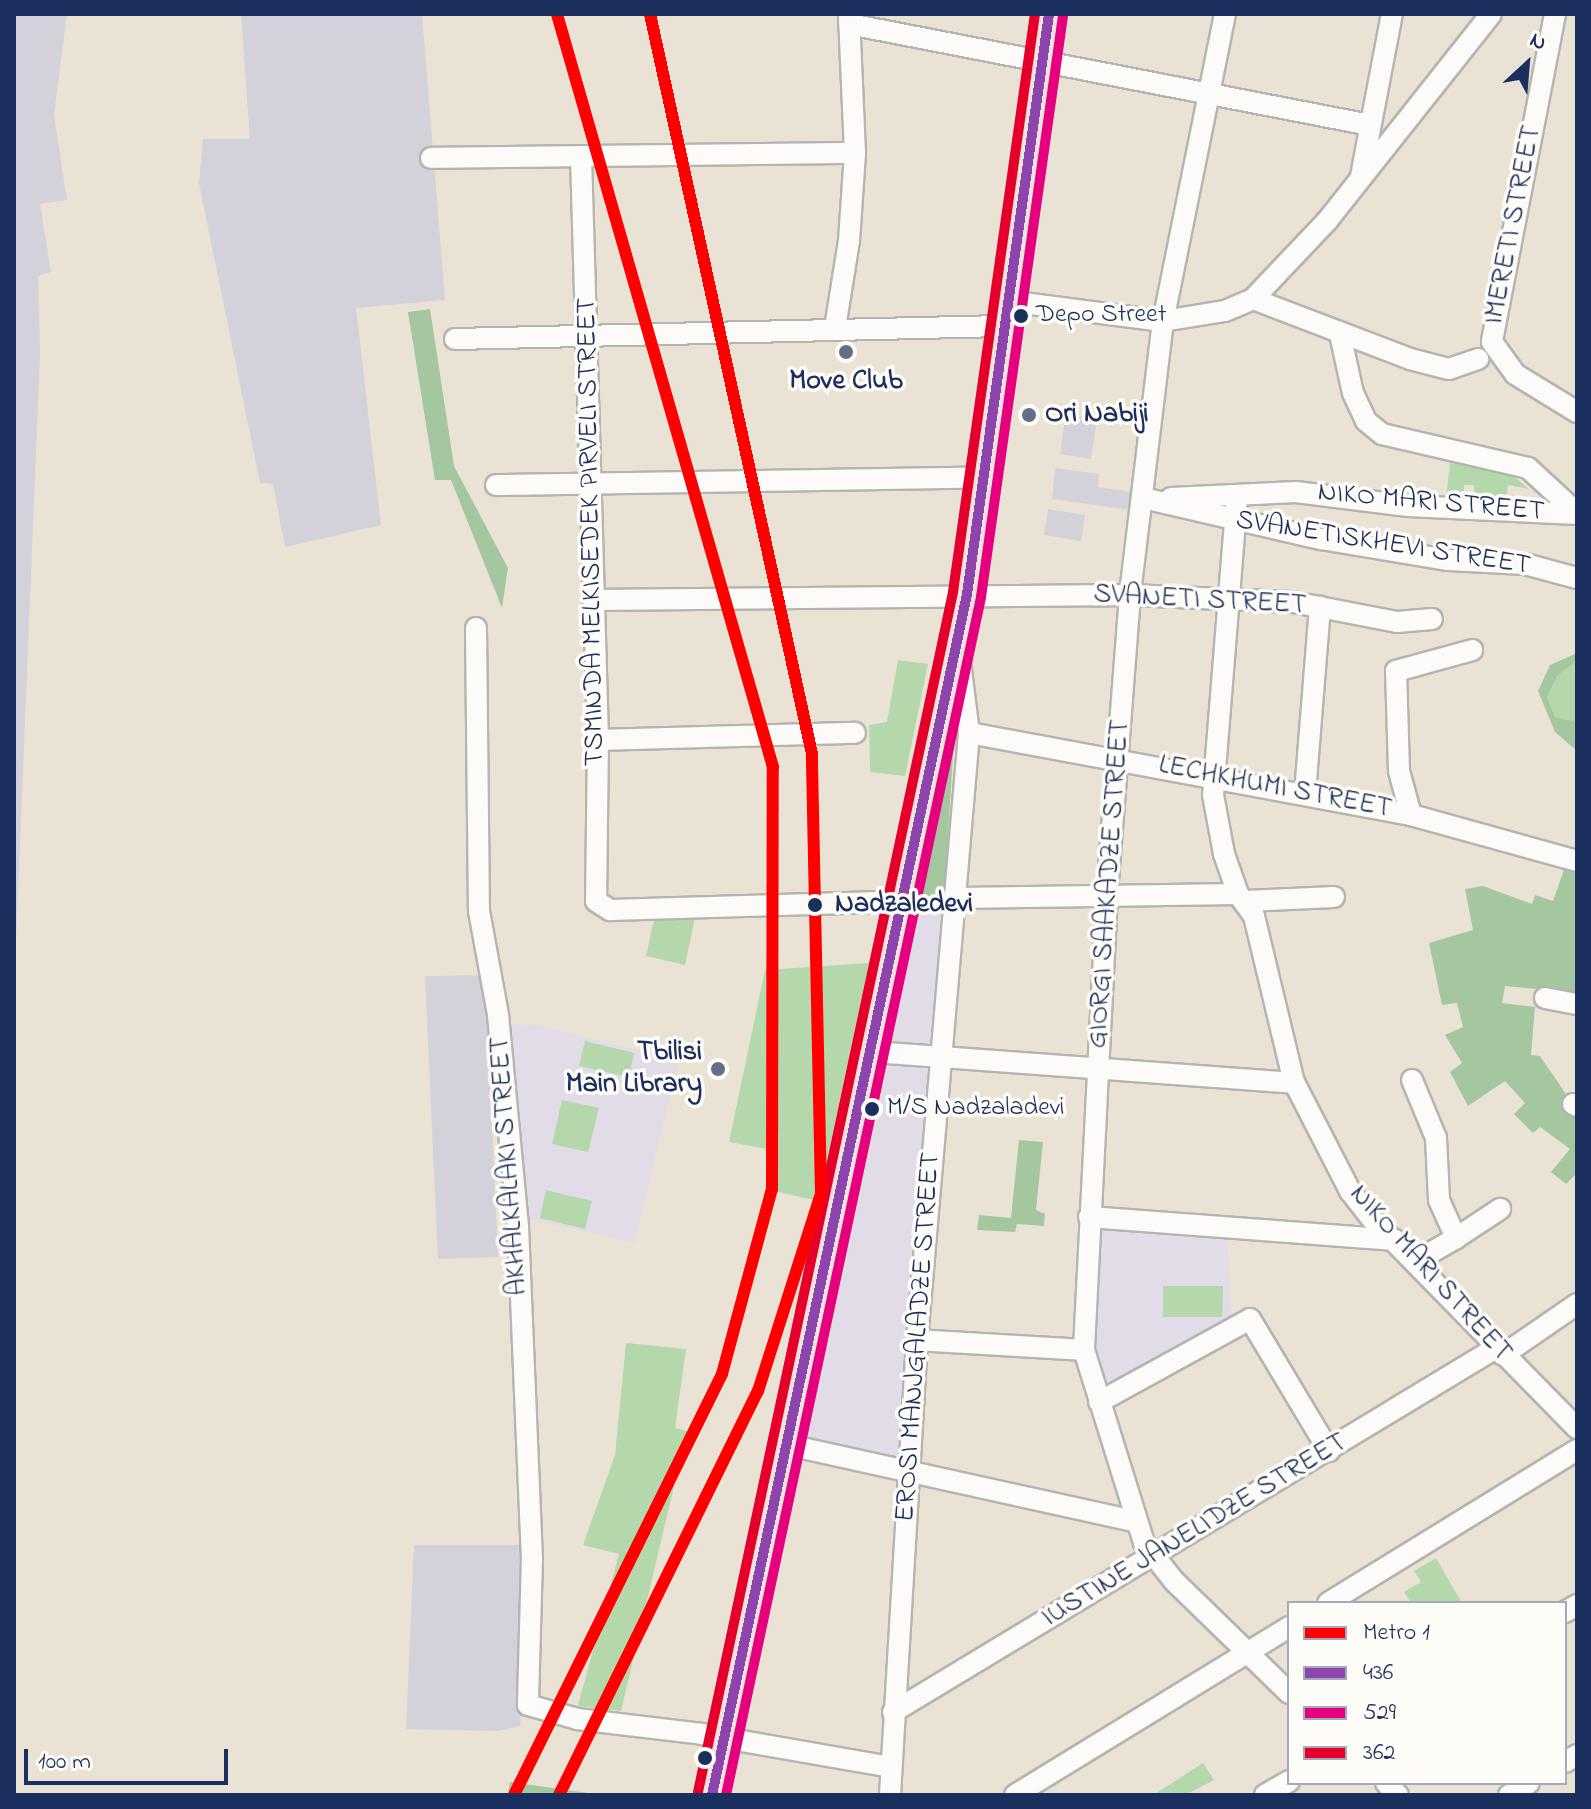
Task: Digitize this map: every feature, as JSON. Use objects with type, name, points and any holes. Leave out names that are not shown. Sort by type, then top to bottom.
[{"type":"main road","points":[[712,1795],[873,1052],[967,594],[986,477],[1049,14]]},
{"type":"street","name":"GIORGI SAAKADZE STREET","points":[[1225,14],[1163,321],[1130,595],[1120,759],[1107,895],[1084,1350],[1135,1521],[1153,1556],[1246,1654],[1287,1691]]},
{"type":"street","points":[[1360,180],[1392,14]]},
{"type":"street","points":[[455,339],[589,332],[835,328],[1006,314],[1163,321],[1225,311],[1253,299],[1360,180],[1491,14]]},
{"type":"street","name":"IMERETI STREET","points":[[1555,14],[1492,342],[1515,374],[1577,412]]},
{"type":"street","points":[[835,328],[849,241],[855,153],[849,19],[1040,64],[1370,125]]},
{"type":"street","points":[[431,158],[855,153]]},
{"type":"street","name":"TSMINDA MELKISEDEK PIRVELI STREET","points":[[581,156],[589,332],[598,740],[596,901],[600,907],[905,901]]},
{"type":"street","points":[[1253,299],[1340,334],[1449,369],[1478,359]]},
{"type":"street","points":[[1340,334],[1353,393],[1366,421],[1382,434],[1528,468],[1577,513]]},
{"type":"street","points":[[496,485],[986,477]]},
{"type":"street","name":"NIKO MARI STREET","points":[[1143,498],[1237,497],[1296,492],[1408,506],[1577,513]]},
{"type":"street","name":"NIKO MARI STREET","points":[[1237,497],[1213,776],[1216,822],[1242,897],[1294,1083],[1350,1191],[1577,1428]]},
{"type":"street","name":"SVANETISKHEVI STREET","points":[[1143,498],[1237,522],[1448,560],[1525,564],[1577,578]]},
{"type":"street","name":"SVANETI STREET","points":[[593,600],[967,594],[1130,595],[1320,607],[1397,622],[1432,619]]},
{"type":"street","points":[[1305,793],[1320,607]]},
{"type":"street","name":"AKHALKALAKI STREET","points":[[476,628],[479,911],[498,1015],[518,1226],[532,1558],[528,1705],[577,1719],[724,1737]]},
{"type":"street","name":"EROSI MANJGALADZE STREET","points":[[890,1795],[917,1340],[969,733],[957,642]]},
{"type":"street","points":[[1411,815],[1399,771],[1396,671],[1472,650]]},
{"type":"street","points":[[598,740],[855,733]]},
{"type":"street","name":"LECHKHUMI STREET","points":[[969,733],[1411,815],[1577,861]]},
{"type":"street","points":[[955,898],[1107,895],[1334,897]]},
{"type":"street","points":[[1545,998],[1577,1004]]},
{"type":"street","points":[[873,1052],[940,1060],[1294,1083]]},
{"type":"street","points":[[1412,1080],[1436,1138],[1439,1200],[1456,1238]]},
{"type":"street","points":[[1415,1262],[1500,1209]]},
{"type":"street","points":[[1089,1217],[1395,1240]]},
{"type":"street","name":"IUSTINE JANELIDZE STREET","points":[[893,1712],[1577,1304]]},
{"type":"street","points":[[1099,1402],[1250,1319],[1329,1451]]},
{"type":"street","points":[[917,1340],[1084,1350]]},
{"type":"street","points":[[788,1445],[1135,1521]]},
{"type":"street","points":[[1331,1601],[1577,1450]]},
{"type":"street","points":[[1015,1795],[1287,1628]]},
{"type":"street","points":[[724,1737],[891,1767]]},
{"type":"street","points":[[1265,1795],[1287,1782]]},
{"type":"shaded area","points":[[14,14],[67,14],[54,115],[67,200],[40,204],[51,272],[38,276],[40,353],[14,992]]},
{"type":"shaded area","points":[[241,14],[422,14],[445,300],[356,308],[381,525],[285,547],[273,484],[260,483],[199,183],[203,139],[250,139]]},
{"type":"shaded area","points":[[1066,414],[1097,419],[1091,459],[1060,454]]},
{"type":"shaded area","points":[[1055,468],[1099,474],[1098,487],[1132,492],[1130,510],[1052,499]]},
{"type":"shaded area","points":[[1048,509],[1085,515],[1081,541],[1044,535]]},
{"type":"shaded area","points":[[919,897],[944,900],[932,1037],[927,1045],[890,1040]]},
{"type":"shaded area","points":[[485,975],[498,1257],[438,1259],[425,976]]},
{"type":"shaded area","points":[[506,1024],[539,1025],[679,1061],[634,1243],[525,1218]]},
{"type":"shaded area","points":[[889,1060],[931,1065],[898,1459],[807,1439]]},
{"type":"shaded area","points":[[1107,1225],[1227,1234],[1232,1316],[1101,1394],[1090,1351],[1097,1228]]},
{"type":"shaded area","points":[[414,1545],[529,1545],[530,1614],[520,1726],[499,1731],[406,1729]]},
{"type":"green space","points":[[430,309],[454,466],[508,568],[502,608],[451,480],[435,480],[408,312]]},
{"type":"green space","points":[[1450,463],[1504,468],[1529,489],[1508,485],[1505,505],[1475,503],[1474,485],[1464,485],[1464,500],[1446,499]]},
{"type":"green space","points":[[1577,653],[1577,661],[1557,676],[1547,698],[1555,717],[1577,722],[1577,751],[1555,732],[1538,691],[1550,665]]},
{"type":"green space","points":[[898,660],[928,664],[905,776],[870,772],[869,725],[887,722]]},
{"type":"green space","points":[[1577,661],[1577,722],[1555,717],[1547,699],[1557,676]]},
{"type":"green space","points":[[957,691],[944,900],[919,897]]},
{"type":"green space","points":[[1566,864],[1577,868],[1577,999],[1570,992],[1505,986],[1502,1003],[1535,1007],[1531,1055],[1540,1056],[1568,1097],[1567,1113],[1577,1116],[1577,1173],[1566,1184],[1551,1172],[1570,1149],[1540,1127],[1533,1133],[1514,1114],[1525,1103],[1505,1081],[1468,1106],[1450,1072],[1462,1063],[1445,1035],[1463,1027],[1457,1003],[1442,1005],[1429,943],[1473,930],[1465,889],[1483,886],[1532,904],[1535,895],[1553,901]]},
{"type":"green space","points":[[696,913],[685,965],[646,956],[655,915]]},
{"type":"green space","points":[[869,963],[818,1201],[770,1190],[777,1151],[729,1142],[765,970]]},
{"type":"green space","points":[[585,1041],[634,1053],[629,1077],[579,1066]]},
{"type":"green space","points":[[562,1100],[599,1108],[588,1152],[552,1144]]},
{"type":"green space","points":[[1019,1140],[1043,1142],[1036,1210],[1045,1214],[1044,1226],[1017,1224],[1015,1232],[977,1230],[979,1215],[1011,1218]]},
{"type":"green space","points":[[546,1190],[592,1201],[585,1229],[540,1218]]},
{"type":"green space","points":[[1163,1286],[1223,1286],[1222,1317],[1163,1317]]},
{"type":"green space","points":[[626,1343],[686,1349],[675,1428],[687,1431],[621,1711],[578,1706],[619,1554],[583,1545],[615,1455]]},
{"type":"green space","points":[[1436,1558],[1461,1601],[1410,1601],[1404,1592],[1421,1582],[1414,1571]]},
{"type":"green space","points":[[1203,1763],[1214,1780],[1185,1795],[1153,1795]]},
{"type":"green space","points":[[510,1782],[596,1794],[508,1795]]},
{"type":"metro line","name":"1","points":[[514,1795],[722,1374],[772,1189],[773,767],[557,14]]},
{"type":"metro line","name":"1","points":[[559,1795],[758,1391],[821,1193],[812,754],[650,14]]},
{"type":"transit line","name":"362","points":[[698,1792],[953,592],[1035,14]]},
{"type":"transit line","name":"436","points":[[712,1795],[967,594],[1049,14]]},
{"type":"transit line","name":"529","points":[[726,1795],[981,597],[1063,16]]},
{"type":"place","name":"Depo Street","points":[[1021,316]]},
{"type":"place","name":"Move Club","points":[[846,352]]},
{"type":"place","name":"Ori Nabiji","points":[[1029,415]]},
{"type":"place","name":"Nadzaledevi","points":[[815,905]]},
{"type":"place","name":"Tbilisi Main Library","points":[[718,1069]]},
{"type":"place","name":"M/S Nadzaladevi","points":[[872,1109]]}]
